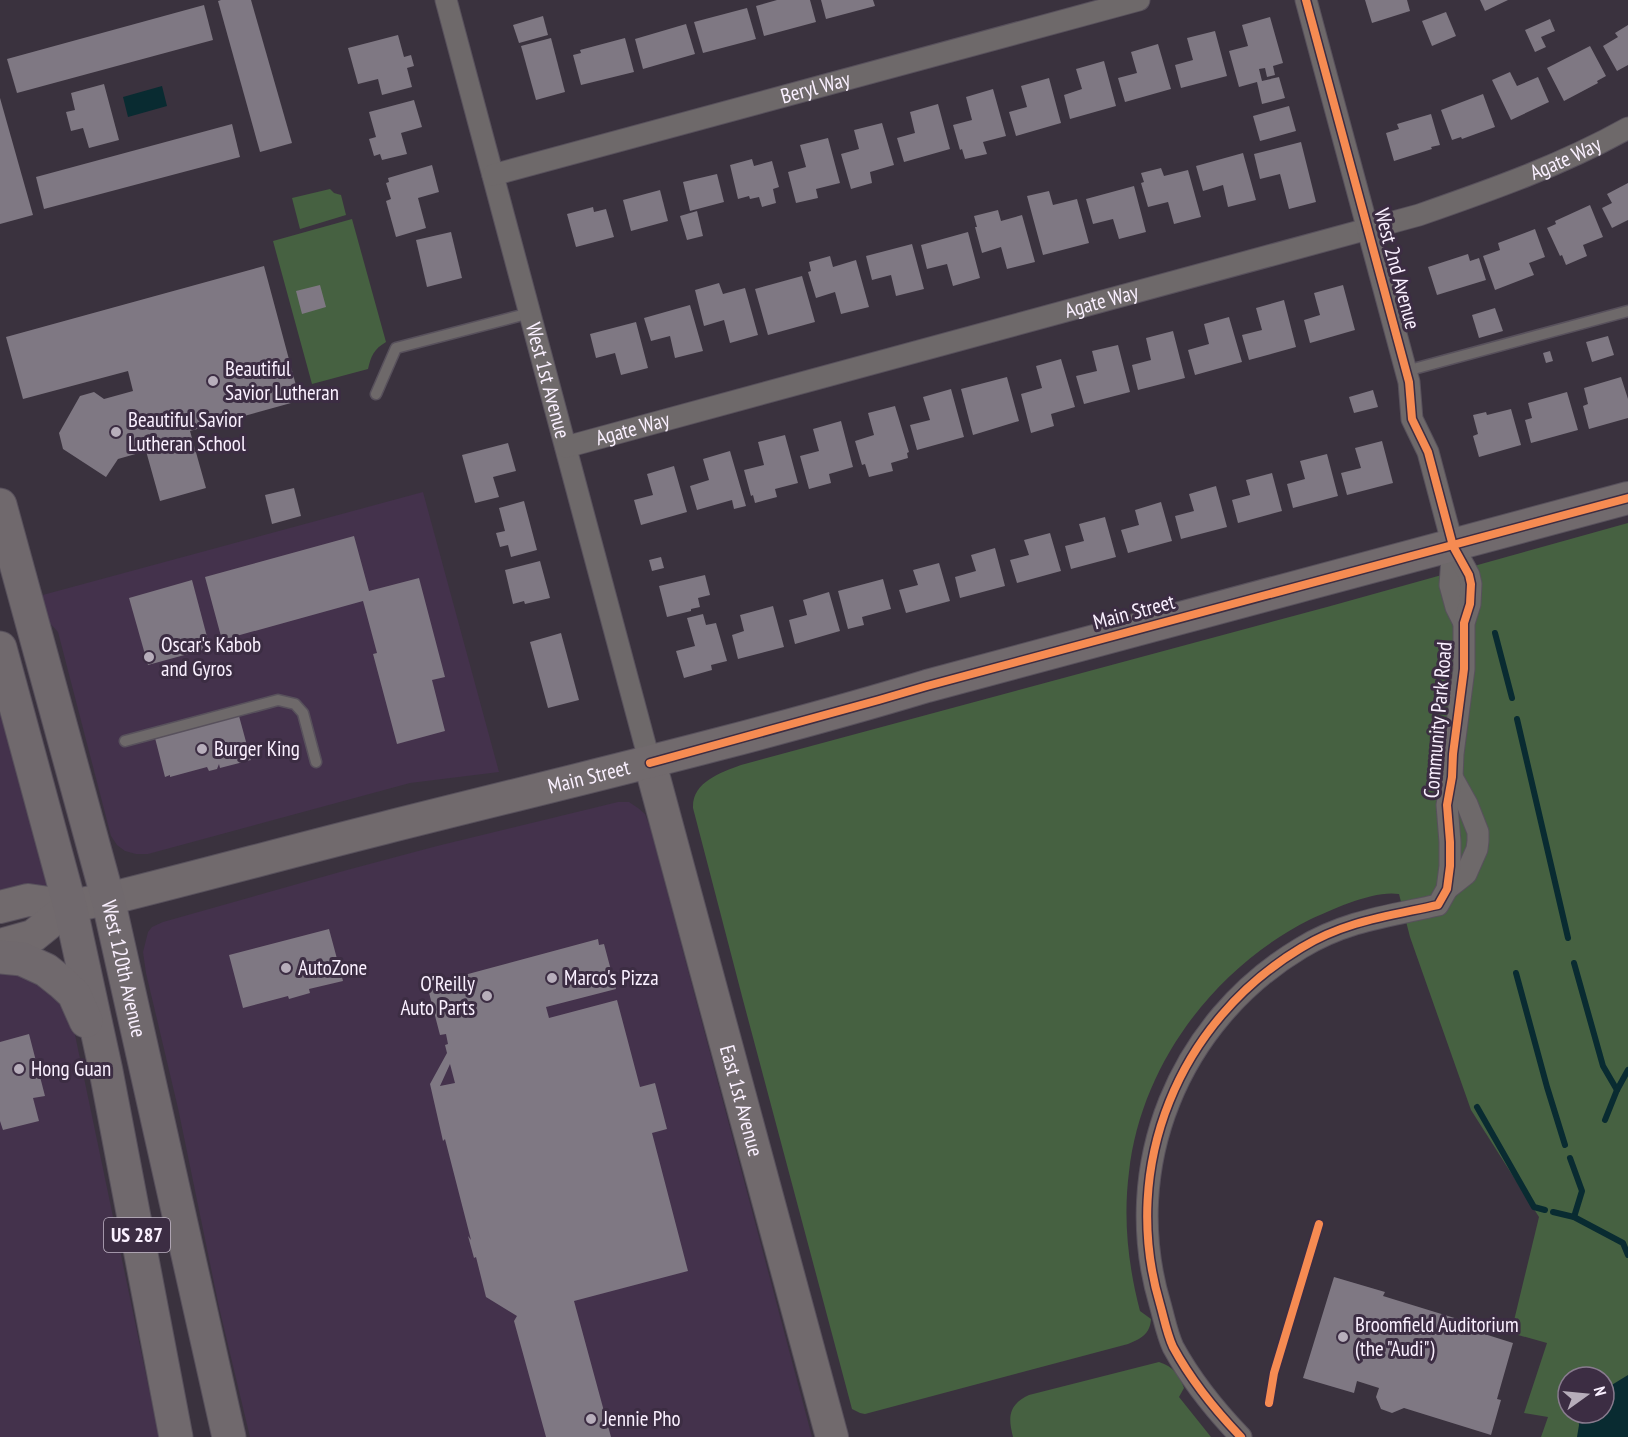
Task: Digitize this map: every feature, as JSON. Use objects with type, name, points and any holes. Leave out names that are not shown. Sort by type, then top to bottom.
[{"type":"main road","name":"Main Street","points":[[0,907],[28,900],[70,906],[108,899],[650,763],[1321,579],[1628,498]]},
{"type":"main road","name":"West 120th Avenue","points":[[0,505],[108,899],[228,1437]]},
{"type":"main road","name":"West 120th Avenue","points":[[0,648],[70,906],[106,1071],[176,1437]]},
{"type":"main road","name":"East 1st Avenue","points":[[650,763],[832,1437]]},
{"type":"main road","name":"Main Street","points":[[0,945],[33,936],[70,906]]},
{"type":"main road","points":[[0,957],[22,959],[46,970],[74,994],[106,1071]]},
{"type":"street","name":"West 1st Avenue","points":[[446,0],[650,763]]},
{"type":"street","name":"Beryl Way","points":[[493,175],[1139,0]]},
{"type":"street","name":"West 2nd Avenue","points":[[1306,0],[1408,376],[1412,419],[1428,452],[1453,546]]},
{"type":"street","name":"Agate Way","points":[[566,447],[1419,215],[1547,168],[1628,128]]},
{"type":"street","name":"Community Park Road","points":[[1241,1437],[1196,1383],[1172,1345],[1153,1277],[1149,1248],[1147,1218],[1149,1182],[1157,1138],[1178,1080],[1208,1030],[1239,995],[1301,948],[1335,931],[1382,916],[1438,905],[1447,889],[1466,874],[1477,849],[1478,832],[1467,804],[1452,777],[1464,669],[1464,622],[1455,607],[1450,585],[1453,546]]},
{"type":"lane","points":[[1408,376],[1628,311]]},
{"type":"lane","points":[[375,394],[396,348],[530,313]]},
{"type":"lane","points":[[125,741],[278,700],[295,704],[303,713],[316,762]]},
{"type":"shaded area","points":[[162,86],[167,106],[128,117],[123,97]]},
{"type":"shaded area","points":[[423,492],[499,772],[410,783],[148,854],[125,851],[117,845],[111,836],[58,632],[45,618],[39,596]]},
{"type":"shaded area","points":[[0,646],[64,884],[0,901]]},
{"type":"shaded area","points":[[618,802],[629,802],[638,808],[645,814],[650,827],[812,1437],[250,1437],[219,1307],[178,1108],[146,973],[143,952],[148,932],[152,927],[163,922],[347,870]]},
{"type":"shaded area","points":[[0,967],[54,987],[74,1030],[159,1437],[0,1437]]},
{"type":"shaded area","points":[[1628,1375],[1628,1437],[1577,1437],[1579,1425],[1616,1425],[1616,1382]]},
{"type":"green space","points":[[330,189],[341,195],[346,215],[300,229],[292,198]]},
{"type":"green space","points":[[352,219],[386,342],[374,353],[368,369],[312,384],[273,241]]},
{"type":"green space","points":[[1628,523],[1628,1437],[1541,1437],[1548,1417],[1524,1413],[1547,1343],[1511,1333],[1539,1217],[1471,1110],[1410,937],[1399,894],[1378,895],[1341,906],[1309,920],[1274,940],[1242,965],[1213,993],[1188,1024],[1166,1058],[1149,1094],[1136,1132],[1127,1190],[1127,1225],[1132,1276],[1140,1311],[1151,1319],[1149,1329],[1144,1335],[1128,1344],[865,1414],[852,1409],[693,808],[697,791],[702,785],[724,771],[1327,607]]},
{"type":"green space","points":[[1159,1362],[1169,1366],[1178,1375],[1184,1388],[1179,1397],[1211,1437],[1013,1437],[1010,1423],[1011,1412],[1017,1403],[1029,1395]]},
{"type":"building","points":[[251,0],[292,143],[260,152],[218,1]]},
{"type":"building","points":[[777,0],[810,0],[816,22],[764,36],[756,6]]},
{"type":"building","points":[[821,0],[873,0],[875,6],[826,19]]},
{"type":"building","points":[[1365,0],[1407,0],[1410,11],[1372,23]]},
{"type":"building","points":[[1480,0],[1508,0],[1485,11]]},
{"type":"building","points":[[204,5],[213,40],[17,93],[7,59]]},
{"type":"building","points":[[747,8],[756,39],[703,53],[694,22]]},
{"type":"building","points":[[1446,12],[1456,36],[1432,46],[1422,21]]},
{"type":"building","points":[[543,16],[548,35],[519,43],[513,25]]},
{"type":"building","points":[[1270,17],[1283,63],[1273,66],[1275,75],[1267,77],[1265,68],[1259,69],[1262,81],[1279,77],[1285,98],[1262,104],[1257,82],[1239,87],[1229,51],[1248,46],[1242,25]]},
{"type":"building","points":[[1550,19],[1555,31],[1541,37],[1546,47],[1535,52],[1525,30]]},
{"type":"building","points":[[686,24],[695,54],[643,69],[635,39]]},
{"type":"building","points":[[1628,25],[1628,65],[1617,71],[1603,46],[1618,37],[1615,33]]},
{"type":"building","points":[[1215,31],[1227,76],[1181,88],[1175,65],[1193,60],[1187,38]]},
{"type":"building","points":[[398,35],[404,57],[411,55],[414,66],[407,68],[412,87],[382,95],[378,79],[358,84],[348,48]]},
{"type":"building","points":[[551,38],[565,92],[536,100],[521,46]]},
{"type":"building","points":[[625,38],[634,72],[581,85],[573,55],[581,53],[580,50]]},
{"type":"building","points":[[1158,44],[1171,89],[1125,102],[1118,78],[1137,73],[1131,52]]},
{"type":"building","points":[[1590,46],[1606,76],[1597,81],[1598,83],[1564,101],[1547,68]]},
{"type":"building","points":[[1104,61],[1116,106],[1070,119],[1064,95],[1082,89],[1076,69]]},
{"type":"building","points":[[1510,72],[1517,86],[1538,77],[1549,102],[1511,120],[1492,80]]},
{"type":"building","points":[[1049,78],[1061,123],[1016,136],[1009,112],[1027,107],[1021,86]]},
{"type":"building","points":[[104,84],[119,140],[89,148],[83,128],[71,131],[66,112],[75,110],[71,93]]},
{"type":"building","points":[[993,89],[1006,136],[983,142],[987,154],[965,159],[953,125],[972,120],[966,97]]},
{"type":"building","points":[[1483,94],[1495,127],[1462,139],[1461,137],[1452,140],[1441,110]]},
{"type":"building","points":[[0,98],[33,215],[0,224]]},
{"type":"building","points":[[414,100],[422,127],[401,133],[407,154],[382,160],[380,154],[374,156],[369,139],[376,137],[369,112]]},
{"type":"building","points":[[938,104],[950,149],[904,162],[897,138],[915,133],[910,112]]},
{"type":"building","points":[[1289,106],[1296,131],[1260,141],[1253,116]]},
{"type":"building","points":[[1431,114],[1440,145],[1394,161],[1386,133],[1399,129],[1397,124]]},
{"type":"building","points":[[882,123],[894,165],[870,172],[872,183],[851,189],[841,154],[859,149],[854,130]]},
{"type":"building","points":[[232,124],[240,157],[44,209],[36,177]]},
{"type":"building","points":[[828,138],[840,183],[816,189],[818,198],[796,203],[788,172],[806,167],[800,145]]},
{"type":"building","points":[[1301,142],[1316,202],[1289,209],[1280,174],[1260,179],[1254,154]]},
{"type":"building","points":[[1243,153],[1256,200],[1228,207],[1223,185],[1203,191],[1196,166]]},
{"type":"building","points":[[752,159],[754,166],[772,161],[779,187],[773,189],[776,203],[762,207],[759,197],[750,199],[749,196],[738,199],[730,165]]},
{"type":"building","points":[[432,165],[439,192],[418,198],[426,228],[396,237],[386,201],[391,199],[386,183],[389,182],[388,178]]},
{"type":"building","points":[[1161,168],[1164,176],[1188,170],[1201,217],[1174,224],[1168,202],[1148,207],[1141,183],[1144,182],[1141,173]]},
{"type":"building","points":[[717,174],[724,202],[690,211],[683,182]]},
{"type":"building","points":[[1628,183],[1628,220],[1612,228],[1602,208],[1612,203],[1607,194]]},
{"type":"building","points":[[1134,186],[1146,232],[1119,239],[1113,219],[1093,224],[1086,199]]},
{"type":"building","points":[[660,190],[668,221],[631,231],[623,200]]},
{"type":"building","points":[[1049,191],[1053,205],[1077,199],[1089,243],[1043,255],[1027,196]]},
{"type":"building","points":[[1590,205],[1603,237],[1583,245],[1587,256],[1566,265],[1547,228],[1556,224],[1555,221]]},
{"type":"building","points":[[593,207],[594,212],[606,209],[614,237],[576,247],[567,214]]},
{"type":"building","points":[[998,210],[1001,221],[1022,215],[1035,262],[1007,269],[1001,247],[982,253],[974,216]]},
{"type":"building","points":[[697,211],[703,236],[687,240],[680,216]]},
{"type":"building","points":[[1535,229],[1545,257],[1529,263],[1534,275],[1495,290],[1483,256],[1500,250],[1498,243]]},
{"type":"building","points":[[451,232],[462,278],[427,287],[416,240]]},
{"type":"building","points":[[968,232],[980,278],[953,286],[947,264],[927,269],[921,245]]},
{"type":"building","points":[[912,244],[924,289],[896,296],[891,275],[872,280],[866,256]]},
{"type":"building","points":[[1468,254],[1470,261],[1479,258],[1486,280],[1437,295],[1428,267]]},
{"type":"building","points":[[830,256],[833,267],[856,260],[869,307],[841,314],[835,292],[816,298],[808,272],[811,271],[809,262]]},
{"type":"building","name":"Beautiful Savior Lutheran","points":[[264,266],[298,393],[291,403],[190,431],[206,488],[160,501],[146,451],[118,459],[106,477],[63,449],[59,433],[80,396],[94,392],[104,399],[133,391],[128,371],[23,399],[6,337]]},
{"type":"building","points":[[802,276],[815,322],[768,335],[755,289]]},
{"type":"building","points":[[719,283],[723,294],[745,288],[758,335],[730,343],[724,320],[704,326],[695,290]]},
{"type":"building","points":[[320,285],[326,307],[302,314],[296,291]]},
{"type":"building","points":[[1343,285],[1355,330],[1310,343],[1304,320],[1320,315],[1314,293]]},
{"type":"building","points":[[1284,300],[1296,347],[1249,360],[1242,335],[1262,330],[1256,308]]},
{"type":"building","points":[[690,305],[703,351],[675,358],[670,336],[651,341],[644,318]]},
{"type":"building","points":[[1495,308],[1503,331],[1479,338],[1472,315]]},
{"type":"building","points":[[1229,317],[1242,362],[1195,375],[1188,350],[1209,344],[1204,324]]},
{"type":"building","points":[[636,322],[648,368],[621,375],[615,353],[596,358],[590,334]]},
{"type":"building","points":[[1173,331],[1185,378],[1138,390],[1132,365],[1151,360],[1146,338]]},
{"type":"building","points":[[1608,336],[1614,355],[1592,362],[1586,342]]},
{"type":"building","points":[[1118,345],[1130,392],[1084,404],[1076,376],[1097,371],[1092,351]]},
{"type":"building","points":[[1550,351],[1553,361],[1546,363],[1543,353]]},
{"type":"building","points":[[1061,359],[1075,407],[1051,414],[1054,426],[1031,433],[1021,394],[1042,388],[1036,366]]},
{"type":"building","points":[[1007,377],[1019,421],[973,435],[961,389]]},
{"type":"building","points":[[1621,377],[1628,399],[1628,418],[1589,429],[1583,406],[1588,404],[1584,388]]},
{"type":"building","points":[[951,389],[964,437],[917,450],[910,425],[930,420],[923,397]]},
{"type":"building","points":[[1373,390],[1378,407],[1354,413],[1349,397]]},
{"type":"building","points":[[1567,392],[1578,430],[1531,443],[1525,420],[1532,418],[1528,403]]},
{"type":"building","points":[[895,406],[909,452],[907,453],[908,458],[891,463],[893,471],[869,477],[865,464],[862,465],[855,441],[874,435],[868,413]]},
{"type":"building","points":[[1511,409],[1521,445],[1479,457],[1473,436],[1478,434],[1473,415],[1486,412],[1487,415]]},
{"type":"building","points":[[841,421],[853,467],[829,474],[831,483],[809,489],[800,456],[819,451],[813,429]]},
{"type":"building","points":[[785,435],[798,483],[775,489],[777,497],[755,503],[744,470],[764,465],[758,442]]},
{"type":"building","points":[[1382,441],[1393,483],[1347,495],[1341,473],[1361,468],[1355,448]]},
{"type":"building","points":[[508,443],[516,471],[493,477],[499,497],[475,503],[462,455]]},
{"type":"building","points":[[730,451],[746,506],[734,509],[732,500],[697,510],[690,486],[709,480],[703,459]]},
{"type":"building","points":[[1327,454],[1338,496],[1293,508],[1287,484],[1305,479],[1300,461]]},
{"type":"building","points":[[674,466],[687,512],[641,525],[634,500],[653,495],[647,474]]},
{"type":"building","points":[[1272,473],[1282,511],[1238,523],[1232,500],[1250,495],[1246,480]]},
{"type":"building","points":[[1216,486],[1227,527],[1181,539],[1175,516],[1194,511],[1189,494]]},
{"type":"building","points":[[294,488],[301,516],[272,524],[265,495]]},
{"type":"building","points":[[524,501],[537,550],[511,557],[508,545],[500,547],[496,533],[505,531],[499,508]]},
{"type":"building","points":[[1161,502],[1172,541],[1128,553],[1121,530],[1139,525],[1135,510]]},
{"type":"building","points":[[1105,517],[1116,557],[1071,569],[1065,546],[1084,541],[1079,524]]},
{"type":"building","points":[[1050,533],[1061,571],[1017,583],[1010,560],[1029,555],[1024,540]]},
{"type":"building","points":[[354,536],[369,591],[419,578],[445,677],[432,680],[445,731],[397,744],[373,654],[377,653],[363,601],[222,640],[205,577]]},
{"type":"building","points":[[995,548],[1005,586],[960,598],[955,577],[976,571],[971,555]]},
{"type":"building","points":[[661,557],[664,568],[652,571],[649,560]]},
{"type":"building","points":[[540,561],[550,598],[525,604],[524,601],[513,604],[505,570]]},
{"type":"building","points":[[939,563],[950,601],[906,613],[899,590],[918,585],[913,570]]},
{"type":"building","points":[[705,575],[710,595],[698,598],[700,607],[667,617],[659,586]]},
{"type":"building","points":[[883,579],[891,609],[862,617],[864,625],[848,629],[838,591]]},
{"type":"building","points":[[192,580],[210,648],[148,665],[129,598]]},
{"type":"building","points":[[829,592],[840,631],[795,644],[789,620],[807,615],[803,600]]},
{"type":"building","points":[[773,606],[784,647],[738,659],[732,635],[744,631],[740,615]]},
{"type":"building","points":[[703,614],[706,625],[716,623],[727,661],[711,665],[712,670],[684,678],[676,651],[695,646],[687,618]]},
{"type":"building","points":[[561,633],[579,700],[548,708],[530,642]]},
{"type":"building","points":[[239,716],[251,760],[220,768],[219,764],[217,769],[209,771],[207,767],[165,777],[155,738]]},
{"type":"building","name":"AutoZone","points":[[329,929],[343,981],[309,989],[310,993],[289,999],[288,996],[243,1008],[229,955]]},
{"type":"building","points":[[598,939],[599,945],[604,944],[616,989],[546,1007],[549,1018],[617,1000],[640,1087],[655,1083],[667,1129],[652,1133],[688,1271],[574,1301],[611,1437],[546,1437],[514,1321],[517,1316],[486,1297],[468,1236],[471,1240],[445,1139],[443,1141],[430,1084],[447,1053],[445,1045],[448,1044],[446,1034],[440,1035],[427,985]],"holes":[[[450,1064],[455,1083],[440,1086]]]},
{"type":"building","name":"Hong Guan","points":[[29,1034],[45,1096],[33,1098],[39,1121],[3,1130],[0,1121],[0,1042]]},
{"type":"building","points":[[1334,1277],[1385,1292],[1383,1296],[1461,1320],[1459,1326],[1513,1343],[1497,1399],[1501,1400],[1491,1435],[1404,1408],[1392,1413],[1381,1409],[1376,1397],[1379,1388],[1357,1381],[1354,1393],[1303,1378]]},
{"type":"waterway","points":[[1495,633],[1512,698]]},
{"type":"waterway","points":[[1517,719],[1568,938]]},
{"type":"waterway","points":[[1574,963],[1603,1066],[1617,1090]]},
{"type":"waterway","points":[[1516,973],[1565,1145]]},
{"type":"waterway","points":[[1605,1120],[1628,1070]]},
{"type":"waterway","points":[[1477,1107],[1534,1207],[1545,1210]]},
{"type":"waterway","points":[[1570,1158],[1582,1191],[1574,1217]]},
{"type":"waterway","points":[[1553,1212],[1574,1217],[1623,1243],[1628,1255]]},
{"type":"cycle path","points":[[1241,1437],[1196,1383],[1173,1347],[1167,1331],[1149,1252],[1148,1200],[1154,1150],[1169,1102],[1192,1056],[1222,1015],[1258,979],[1301,948],[1334,931],[1368,920],[1438,905],[1447,889],[1450,866],[1447,805],[1464,669],[1464,623],[1470,604],[1471,584],[1469,575],[1453,546],[1428,452],[1412,419],[1409,382],[1306,0]]},
{"type":"cycle path","points":[[650,763],[927,686],[1628,498]]},
{"type":"cycle path","points":[[1269,1403],[1274,1373],[1319,1224]]},
{"type":"place","name":"Beautiful Savior Lutheran","points":[[213,381]]},
{"type":"place","name":"Beautiful Savior Lutheran School","points":[[116,432]]},
{"type":"place","name":"Oscar's Kabob and Gyros","points":[[149,657]]},
{"type":"place","name":"Burger King","points":[[202,749]]},
{"type":"place","name":"AutoZone","points":[[286,968]]},
{"type":"place","name":"Marco's Pizza","points":[[552,978]]},
{"type":"place","name":"O'Reilly Auto Parts","points":[[487,996]]},
{"type":"place","name":"Hong Guan","points":[[19,1069]]},
{"type":"place","name":"Broomfield Auditorium (the \"Audi\")","points":[[1343,1337]]},
{"type":"place","name":"Jennie Pho","points":[[591,1419]]}]
